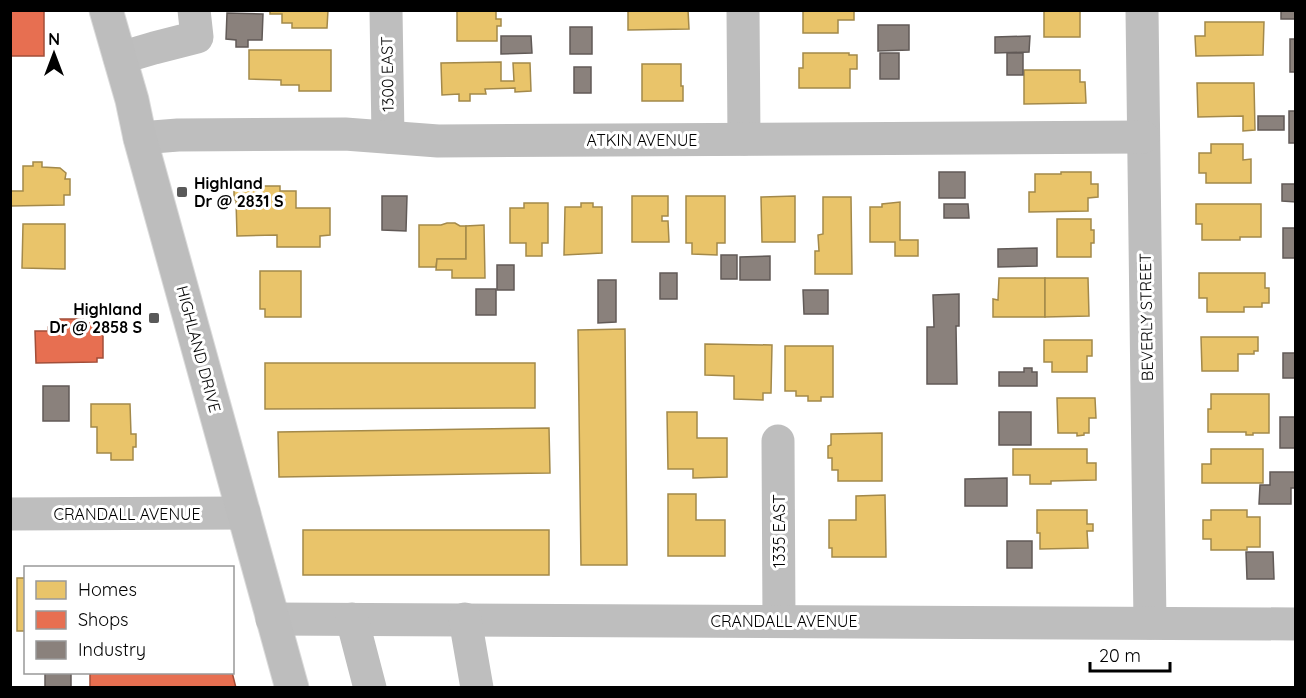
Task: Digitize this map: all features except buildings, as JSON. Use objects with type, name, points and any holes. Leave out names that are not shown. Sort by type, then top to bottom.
[{"type":"main road","name":"HIGHLAND DRIVE","points":[[106,10],[292,687]]},
{"type":"street","points":[[120,58],[197,37],[194,10]]},
{"type":"street","name":"1300 EAST","points":[[386,10],[388,137]]},
{"type":"street","points":[[743,10],[744,139]]},
{"type":"street","name":"BEVERLY STREET","points":[[1142,10],[1150,623]]},
{"type":"street","name":"ATKIN AVENUE","points":[[140,138],[178,135],[345,134],[438,141],[1143,137]]},
{"type":"street","name":"1335 EAST","points":[[778,441],[779,621]]},
{"type":"street","name":"CRANDALL AVENUE","points":[[10,514],[244,513]]},
{"type":"street","name":"CRANDALL AVENUE","points":[[272,619],[1296,624]]},
{"type":"street","points":[[352,619],[370,687]]},
{"type":"street","points":[[465,619],[477,687]]},
{"type":"place","name":"Highland Dr @ 2831 S","points":[[182,192]]},
{"type":"place","name":"Highland Dr @ 2858 S","points":[[154,318]]}]
